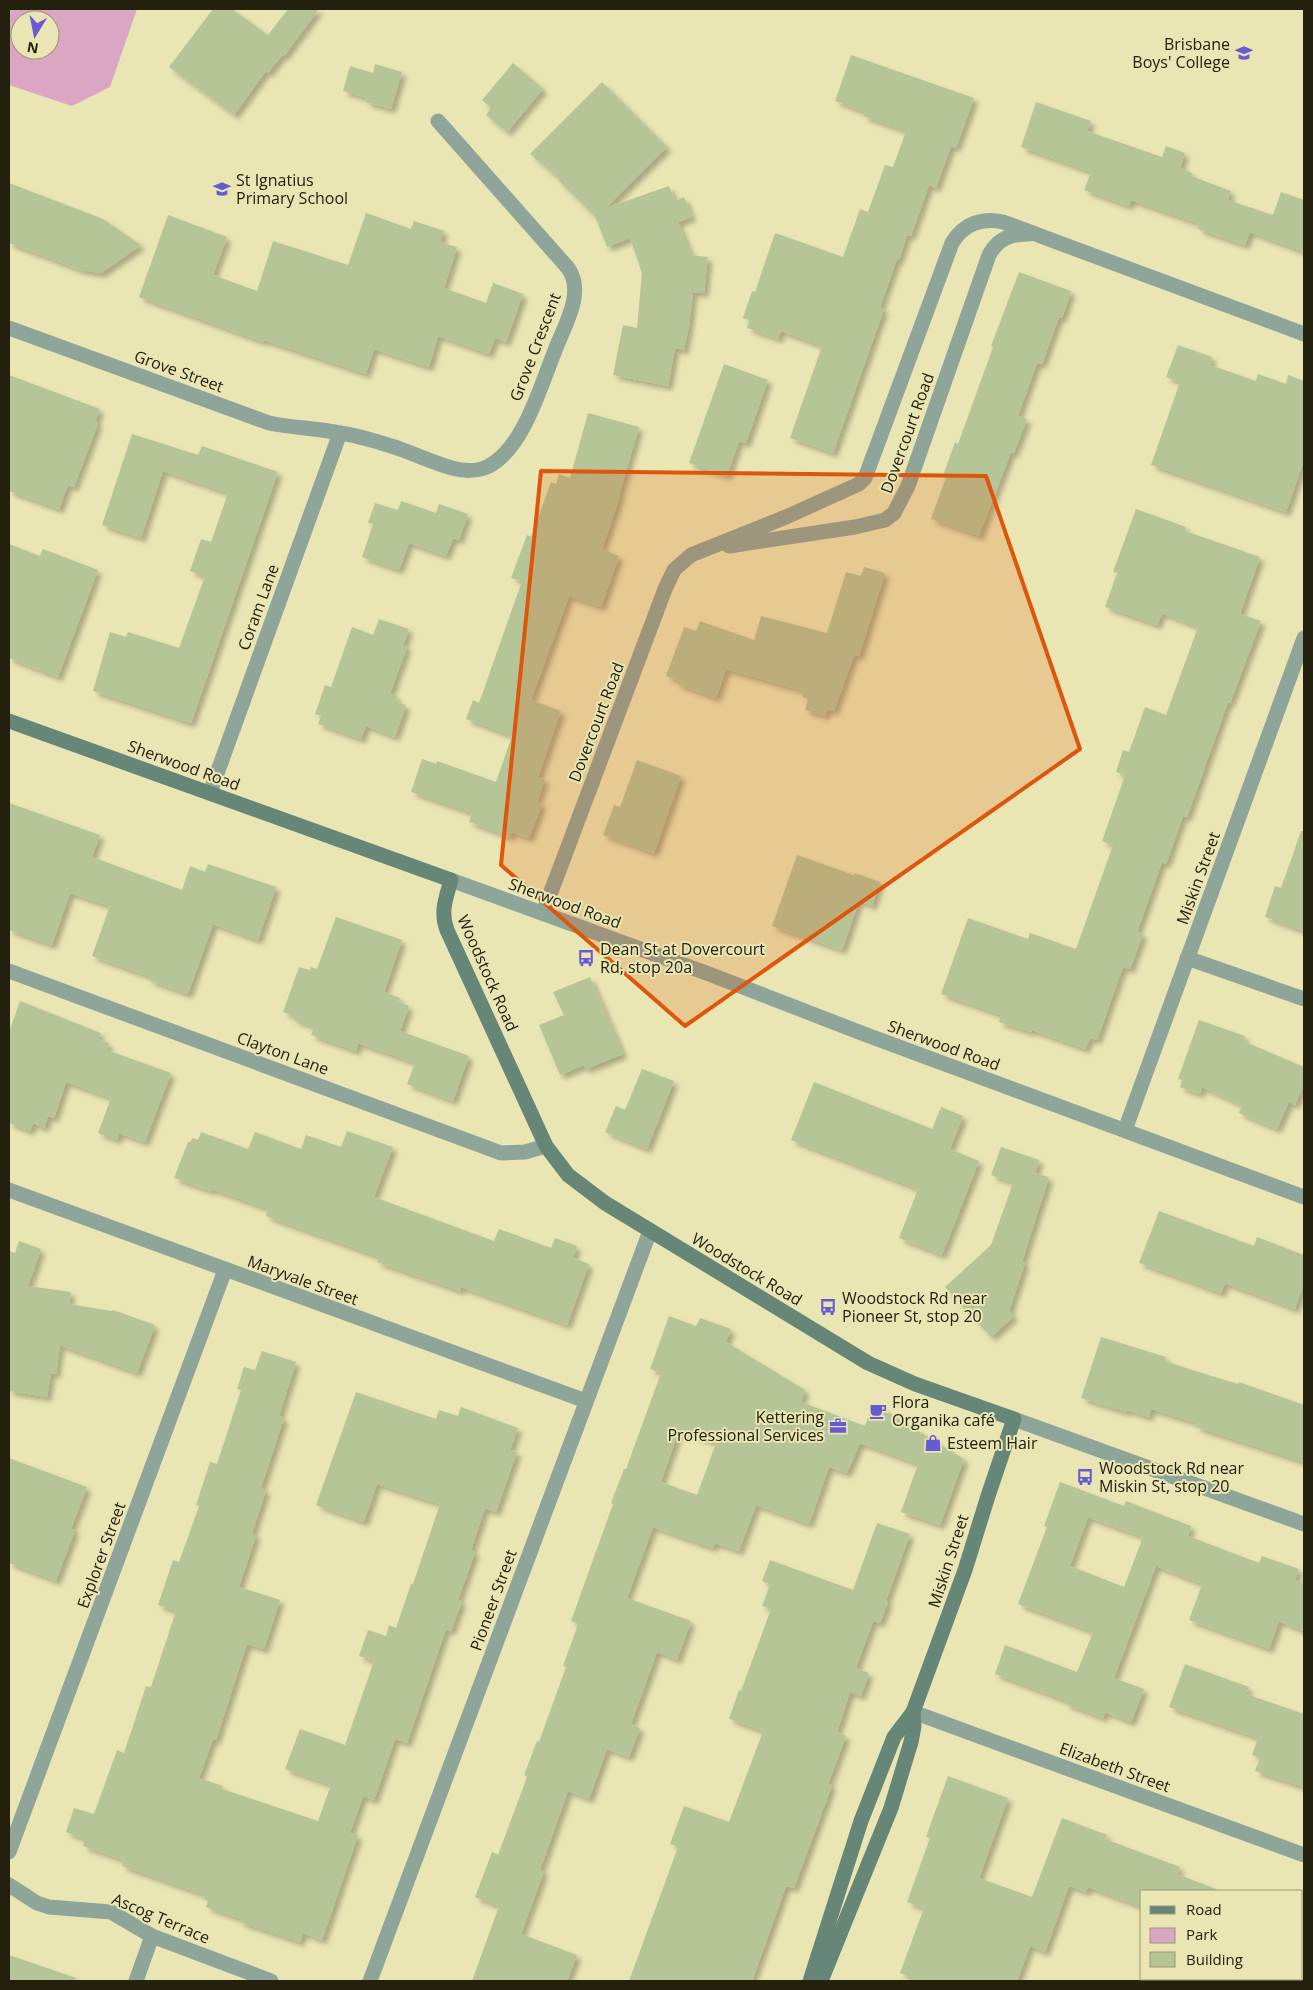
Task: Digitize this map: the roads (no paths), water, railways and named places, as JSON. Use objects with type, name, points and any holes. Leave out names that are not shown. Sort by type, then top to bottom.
[{"type":"main road","name":"Sherwood Road","points":[[9,721],[451,880]]},
{"type":"main road","name":"Woodstock Road","points":[[451,880],[443,908],[444,922],[546,1146],[568,1175],[584,1189],[650,1231],[868,1363],[915,1384],[1014,1419]]},
{"type":"main road","name":"Miskin Street","points":[[810,1981],[861,1821],[894,1737],[914,1712],[965,1570],[1014,1419]]},
{"type":"main road","name":"Miskin Street","points":[[821,1981],[892,1808],[911,1742],[914,1712]]},
{"type":"street","name":"Grove Crescent","points":[[340,432],[390,445],[452,468],[472,470],[488,467],[502,456],[517,438],[531,410],[572,305],[575,293],[574,281],[568,268],[438,121]]},
{"type":"street","name":"Dovercourt Road","points":[[543,913],[665,589],[677,567],[696,552],[786,517],[863,481],[872,464],[955,238],[963,229],[976,222],[992,220],[1010,224],[1304,334]]},
{"type":"street","name":"Dovercourt Road","points":[[696,552],[855,527],[885,520],[892,515],[908,486],[992,251],[999,242],[1009,236],[1039,235]]},
{"type":"street","name":"Grove Street","points":[[9,328],[269,423],[292,428],[340,432]]},
{"type":"street","name":"Coram Lane","points":[[210,793],[340,432]]},
{"type":"street","name":"Miskin Street","points":[[1125,1130],[1304,638]]},
{"type":"street","name":"Sherwood Road","points":[[451,880],[709,974],[864,1034],[1304,1197]]},
{"type":"street","points":[[1187,958],[1304,999]]},
{"type":"street","name":"Clayton Lane","points":[[9,971],[501,1152],[525,1152],[546,1146]]},
{"type":"street","name":"Maryvale Street","points":[[9,1190],[586,1401]]},
{"type":"street","name":"Pioneer Street","points":[[370,1981],[650,1231]]},
{"type":"street","name":"Explorer Street","points":[[9,1852],[225,1270]]},
{"type":"street","name":"Woodstock Road","points":[[1014,1419],[1304,1524]]},
{"type":"street","name":"Elizabeth Street","points":[[914,1712],[1304,1854]]},
{"type":"street","name":"Ascog Terrace","points":[[9,1885],[37,1903],[50,1907],[111,1912],[152,1936],[270,1981]]},
{"type":"street","points":[[136,1981],[152,1936]]},
{"type":"place","name":"Brisbane Boys' College","points":[[1244,53]]},
{"type":"place","name":"St Ignatius Primary School","points":[[222,189]]},
{"type":"place","name":"Dean St at Dovercourt Rd, stop 20a","points":[[586,958]]},
{"type":"place","name":"Woodstock Rd near Pioneer St, stop 20","points":[[828,1307]]},
{"type":"place","name":"Flora Organika café","points":[[878,1411]]},
{"type":"place","name":"Kettering Professional Services","points":[[838,1426]]},
{"type":"place","name":"Esteem Hair","points":[[933,1443]]},
{"type":"place","name":"Woodstock Rd near Miskin St, stop 20","points":[[1085,1477]]}]
